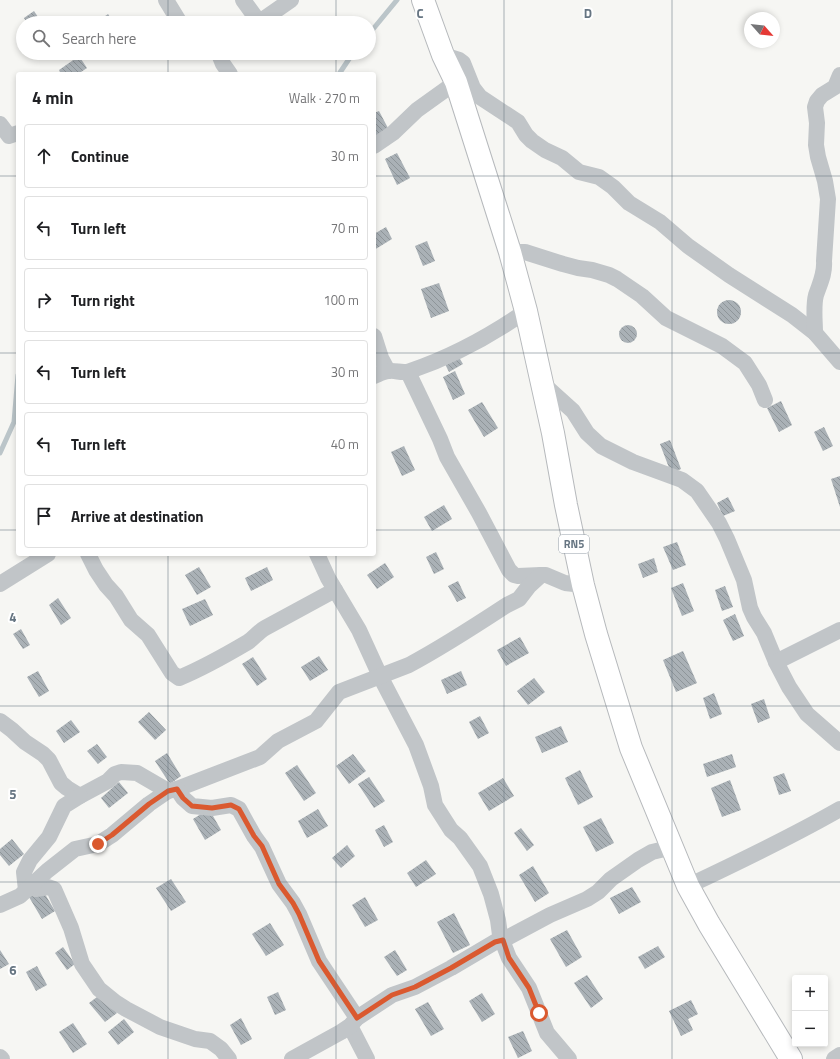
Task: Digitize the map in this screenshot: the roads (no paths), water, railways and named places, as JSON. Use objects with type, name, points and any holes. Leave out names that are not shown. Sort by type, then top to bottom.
[{"type":"highway","name":"RN5","points":[[424,2],[443,55],[456,82],[510,252],[526,311],[553,433],[583,585],[596,634],[631,748],[688,886],[709,924],[791,1059]]},
{"type":"street","points":[[166,0],[176,16]]},
{"type":"street","points":[[243,0],[255,16]]},
{"type":"street","points":[[268,16],[291,0]]},
{"type":"street","points":[[443,55],[459,60],[463,63],[473,88],[480,97],[515,120],[532,141],[545,150],[562,158],[579,172],[598,177],[613,187],[629,203],[660,222],[706,259],[792,315],[815,333],[840,362]]},
{"type":"street","points":[[222,60],[229,72]]},
{"type":"street","points":[[815,333],[816,296],[825,268],[824,261],[828,199],[826,181],[818,158],[816,145],[817,123],[815,107],[817,101],[822,95],[835,88],[840,75]]},
{"type":"street","points":[[376,145],[393,133],[417,110],[456,82]]},
{"type":"street","points":[[510,252],[525,252],[563,264],[609,275],[616,279],[642,296],[666,318],[722,346],[745,363],[759,385],[766,400]]},
{"type":"street","points":[[376,342],[381,358],[381,373],[408,372],[441,359],[480,340],[505,326],[526,311]]},
{"type":"street","points":[[408,372],[447,457],[514,575],[546,575],[565,583],[583,585]]},
{"type":"street","points":[[542,383],[573,411],[587,433],[601,446],[633,462],[682,480],[697,491],[719,523],[727,539],[744,580],[750,608],[764,633],[776,662],[789,687],[807,714],[840,743]]},
{"type":"street","points":[[0,584],[45,556]]},
{"type":"street","points":[[89,556],[96,570],[106,585],[116,596],[131,620],[148,635],[172,673],[179,678],[204,668],[249,641],[264,628],[335,590]]},
{"type":"street","points":[[318,556],[335,590],[359,630],[380,676],[416,745],[431,786],[435,805],[451,830],[460,838],[483,872],[491,894],[498,920],[500,935],[512,964],[529,988],[547,1033],[568,1059]]},
{"type":"street","points":[[0,905],[20,896],[47,871],[75,850],[98,844],[112,835],[149,804],[172,790],[260,757],[278,741],[316,721],[339,692],[409,665],[467,632],[507,605],[514,602],[541,575]]},
{"type":"street","points":[[776,662],[840,630]]},
{"type":"street","points":[[0,722],[12,730],[24,742],[43,754],[49,760],[61,783],[80,796]]},
{"type":"street","points":[[28,888],[24,872],[30,860],[49,837],[64,806],[108,782],[116,774],[121,772],[137,773],[172,790],[192,806],[212,808],[231,805],[239,809],[254,836],[262,846],[279,884],[299,914],[319,961],[353,1022],[367,1059]]},
{"type":"street","points":[[688,886],[789,837],[840,808]]},
{"type":"street","points":[[292,1059],[341,1032],[392,995],[415,987],[495,942],[503,940],[550,915],[587,899],[607,885],[611,879],[638,860],[652,852],[673,847]]},
{"type":"street","points":[[28,888],[36,890],[48,887],[54,889],[71,928],[82,964],[99,989],[121,1006],[160,1027],[196,1039],[210,1041],[221,1049],[229,1059]]},
{"type":"street","points":[[834,1059],[840,1055]]},
{"type":"waterway","points":[[376,26],[397,0]]},
{"type":"waterway","points":[[340,72],[348,60]]},
{"type":"waterway","points":[[0,453],[14,422],[16,398]]}]
